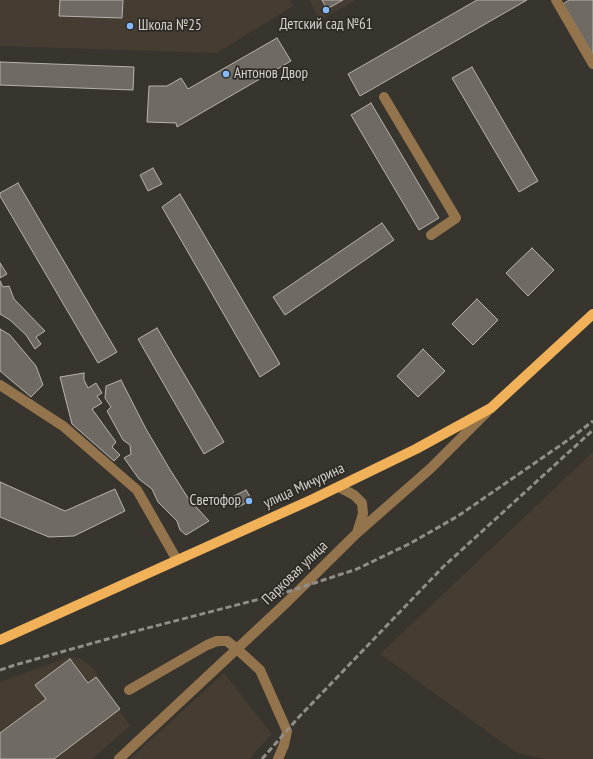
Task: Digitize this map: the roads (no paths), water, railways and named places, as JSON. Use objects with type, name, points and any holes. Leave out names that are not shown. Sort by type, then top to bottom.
[{"type":"main road","name":"улица Мичурина","points":[[0,640],[339,487],[416,449],[491,408],[593,314]]},
{"type":"street","points":[[556,0],[593,64]]},
{"type":"street","points":[[384,98],[456,218],[431,235]]},
{"type":"street","points":[[0,385],[63,426],[137,490],[177,560]]},
{"type":"street","name":"Парковая улица","points":[[119,759],[298,593],[357,533],[431,468],[491,408]]},
{"type":"street","points":[[339,487],[354,495],[362,503],[363,514],[357,533]]},
{"type":"street","points":[[129,690],[207,644],[217,641],[226,641],[260,670],[287,731],[284,745],[278,759]]},
{"type":"railway","points":[[0,670],[136,631],[287,592],[357,569],[411,543],[458,516],[571,438],[593,421]]},
{"type":"railway","points":[[262,759],[298,718],[443,567],[593,430]]},
{"type":"place","name":"Детский сад №61","points":[[326,10]]},
{"type":"place","name":"Школа №25","points":[[130,26]]},
{"type":"place","name":"Антонов Двор","points":[[226,74]]},
{"type":"place","name":"Светофор","points":[[249,501]]}]
